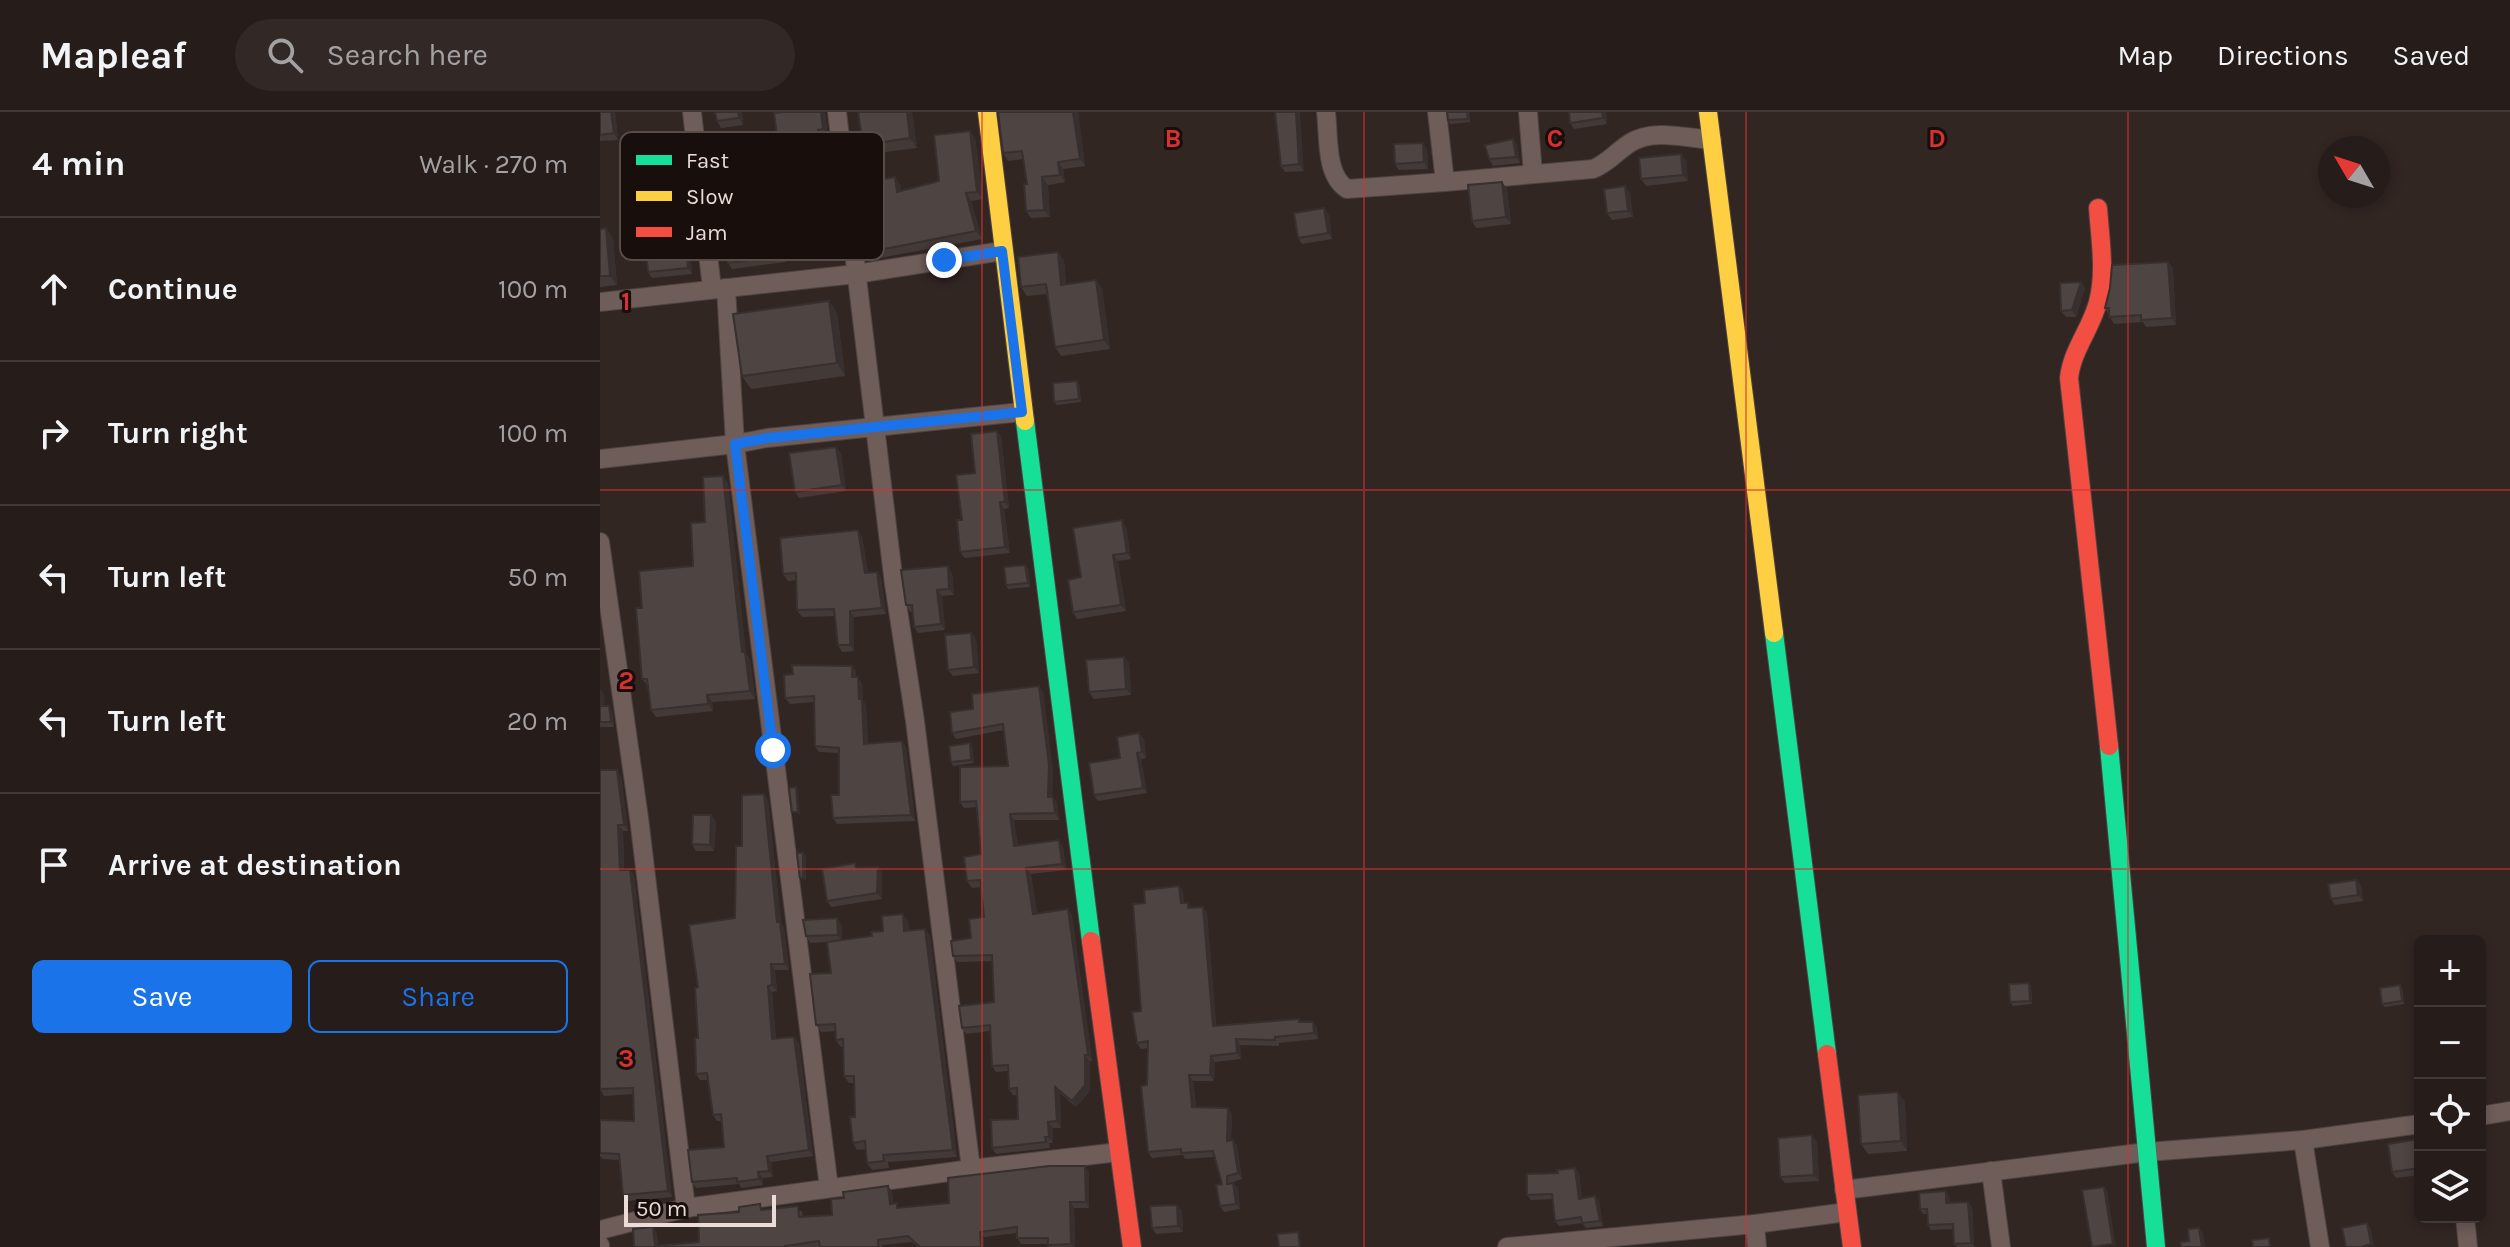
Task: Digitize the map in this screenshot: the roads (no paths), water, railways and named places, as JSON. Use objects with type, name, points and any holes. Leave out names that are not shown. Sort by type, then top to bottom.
[{"type":"street","points":[[692,112],[695,132]]},
{"type":"street","points":[[837,112],[839,132]]},
{"type":"street","points":[[987,112],[1022,412],[1132,1247]]},
{"type":"street","points":[[1326,112],[1334,175],[1339,184],[1347,189],[1593,169],[1604,165],[1627,145],[1650,135],[1712,140]]},
{"type":"street","points":[[1437,112],[1445,182]]},
{"type":"street","points":[[1528,112],[1533,174]]},
{"type":"street","points":[[1708,112],[1852,1247]]},
{"type":"street","points":[[2098,208],[2098,303],[2073,353],[2069,378],[2109,743],[2156,1247]]},
{"type":"street","points":[[600,302],[856,274],[1002,251]]},
{"type":"street","points":[[715,260],[829,1188]]},
{"type":"street","points":[[854,260],[971,1169]]},
{"type":"street","points":[[600,459],[1022,412]]},
{"type":"street","points":[[600,542],[639,818],[686,1208]]},
{"type":"street","points":[[2486,1115],[2510,1111]]},
{"type":"street","points":[[1844,1190],[2147,1152],[2303,1140],[2414,1125]]},
{"type":"street","points":[[2303,1140],[2320,1247]]},
{"type":"street","points":[[600,1230],[686,1208],[1119,1152]]},
{"type":"street","points":[[1991,1171],[2001,1247]]},
{"type":"street","points":[[1507,1247],[1755,1224],[1847,1212]]},
{"type":"street","points":[[2466,1223],[2468,1247]]},
{"type":"street","points":[[1755,1224],[1757,1247]]}]
